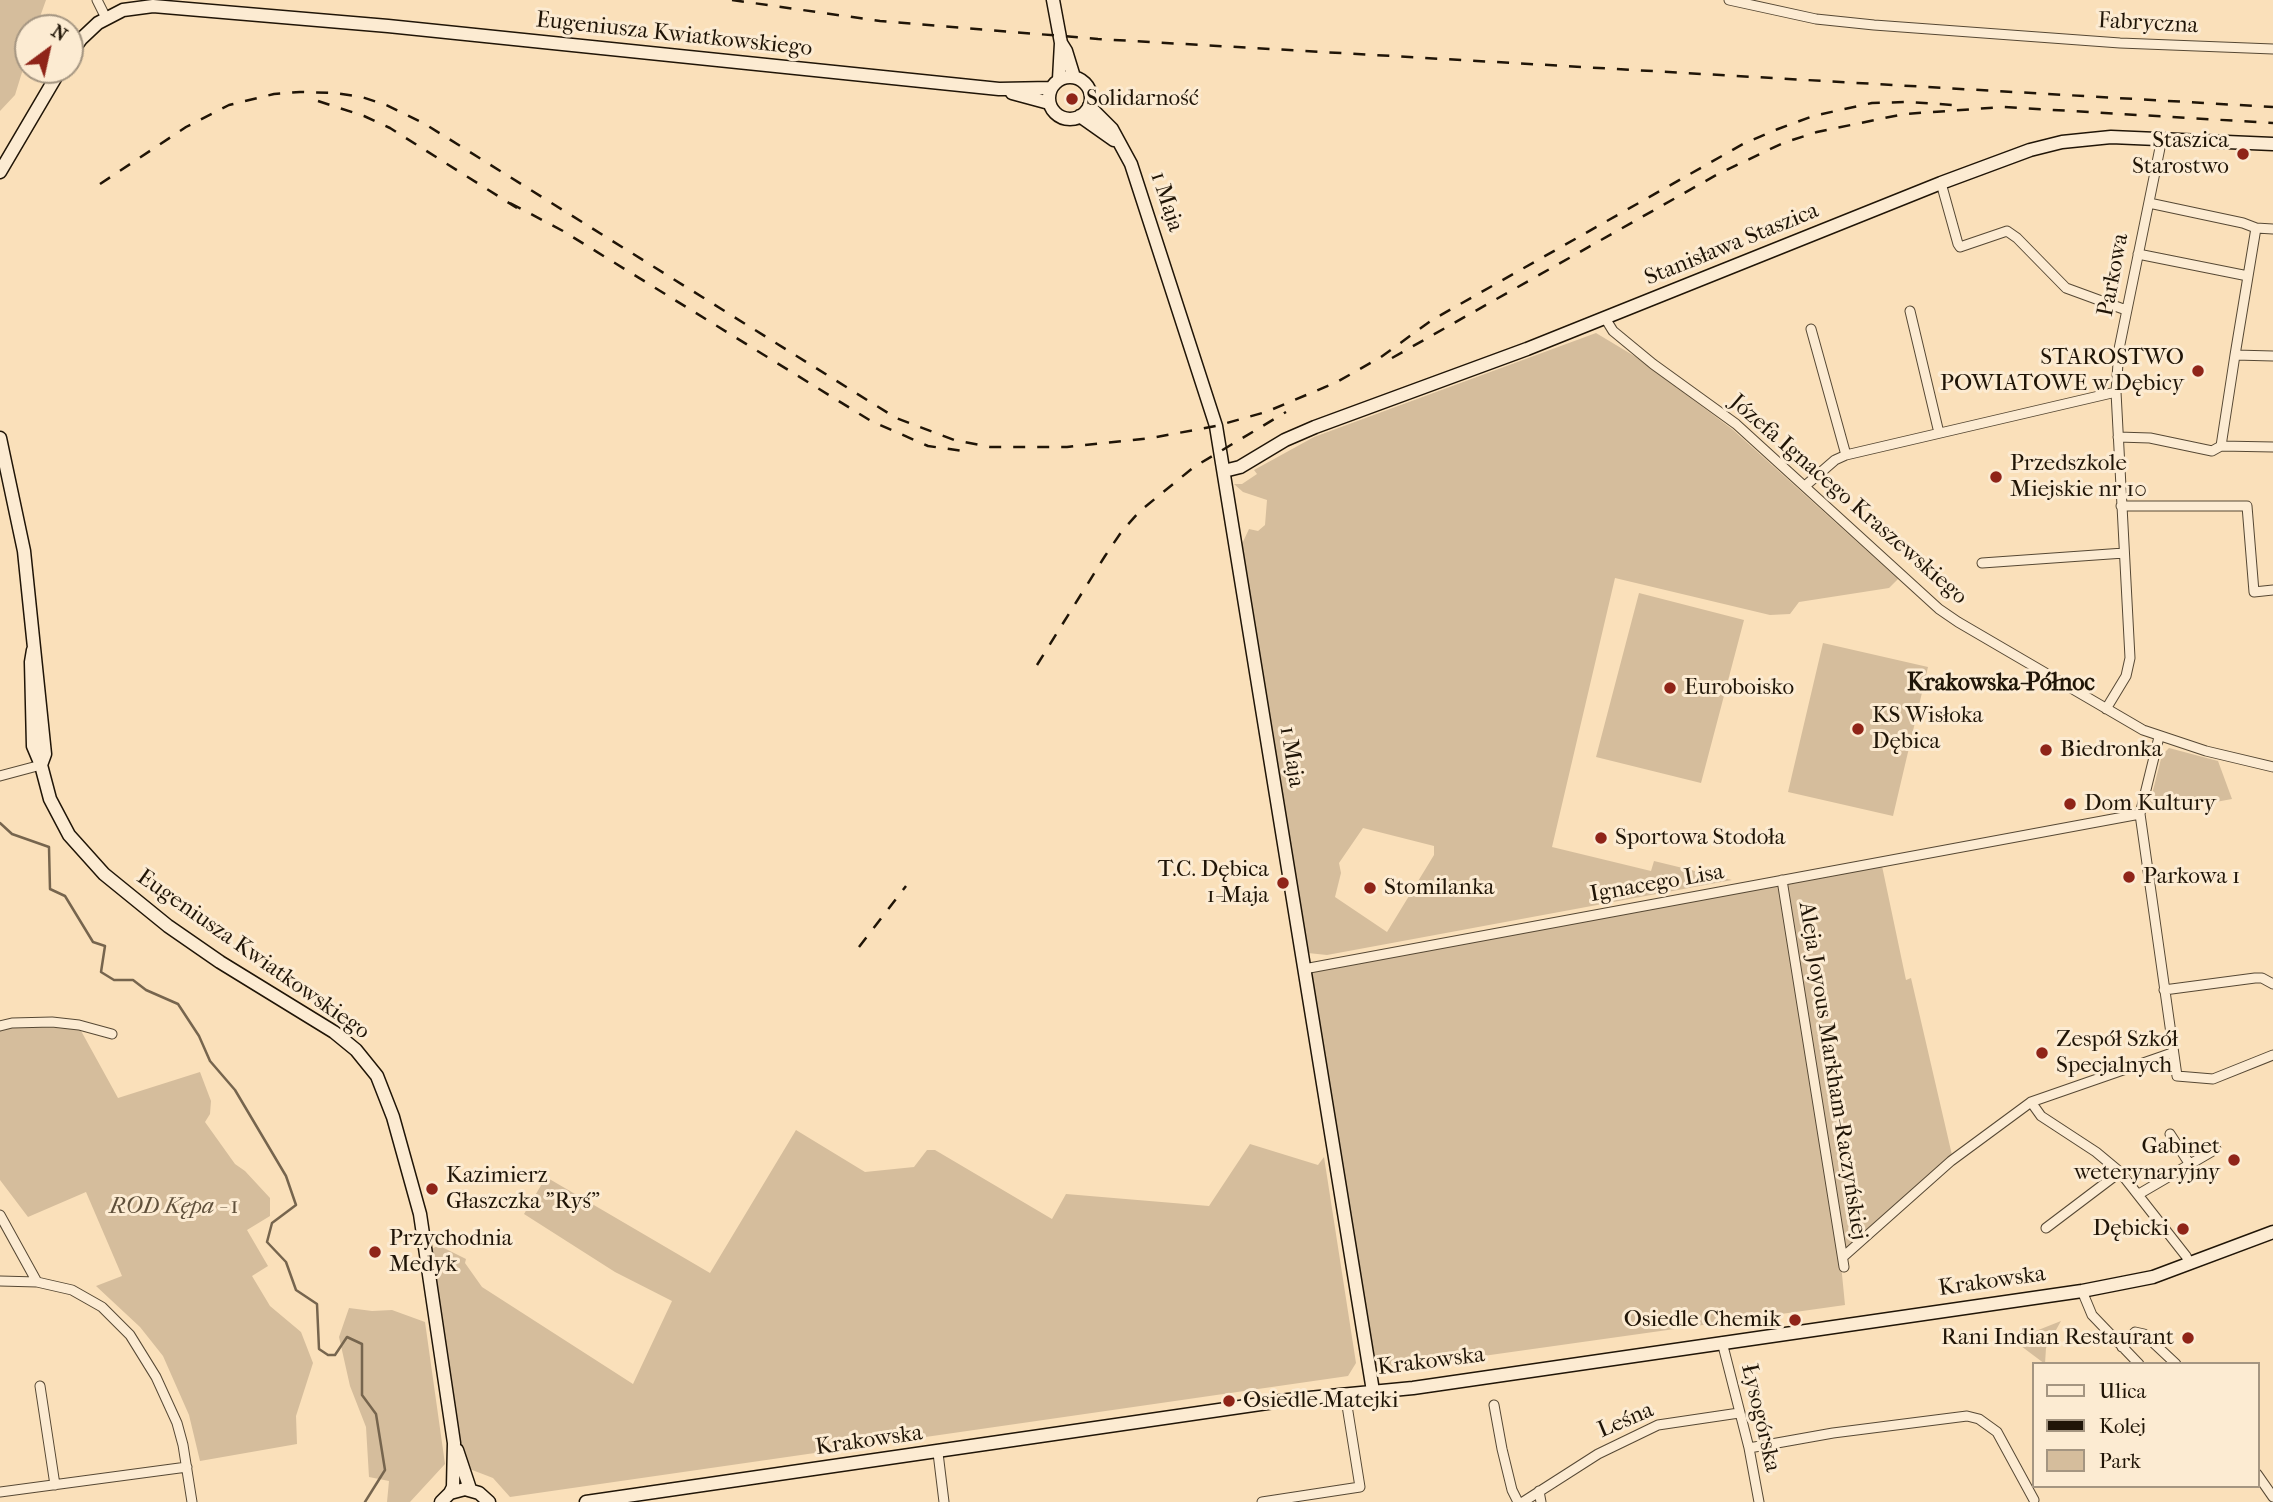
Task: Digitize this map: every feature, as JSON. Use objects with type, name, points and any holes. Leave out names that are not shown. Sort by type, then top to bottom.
[{"type":"street","points":[[97,0],[106,18]]},
{"type":"street","points":[[1053,0],[1061,43],[1049,103],[1051,109],[1068,119],[1080,116],[1090,106],[1090,90],[1084,82],[1074,77],[1055,83]]},
{"type":"street","name":"Fabryczna","points":[[1729,0],[1816,19],[1874,25],[2120,43],[2273,49]]},
{"type":"street","name":"Eugeniusza Kwiatkowskiego","points":[[84,36],[106,18],[123,10],[153,6],[387,26],[999,89],[1049,103]]},
{"type":"street","points":[[1061,43],[1074,77]]},
{"type":"street","name":"Eugeniusza Kwiatkowskiego","points":[[999,89],[1055,83]]},
{"type":"street","points":[[0,172],[52,84]]},
{"type":"street","name":"1 Maja","points":[[1090,106],[1112,130],[1131,164],[1216,426],[1373,1391]]},
{"type":"street","name":"1 Maja","points":[[1080,116],[1118,143]]},
{"type":"street","name":"Stanisława Staszica","points":[[1224,471],[1240,467],[1285,440],[1315,427],[1605,318],[2030,150],[2062,142],[2111,137],[2273,144]]},
{"type":"street","name":"Parkowa","points":[[2106,709],[2126,676],[2130,658],[2116,392],[2119,349],[2162,138]]},
{"type":"street","points":[[1941,183],[1960,247],[2007,232],[2017,238],[2066,288],[2126,310]]},
{"type":"street","points":[[2149,203],[2256,228],[2273,229]]},
{"type":"street","points":[[2221,446],[2256,228]]},
{"type":"street","points":[[2138,254],[2248,276]]},
{"type":"street","points":[[1910,311],[1939,433]]},
{"type":"street","name":"Józefa Ignacego Kraszewskiego","points":[[1605,318],[1613,331],[1653,364],[1736,425],[1940,608],[1984,639],[2159,737],[2273,767]]},
{"type":"street","points":[[1811,329],[1846,454]]},
{"type":"street","points":[[2235,355],[2273,356]]},
{"type":"street","points":[[1805,486],[1846,454],[2116,392]]},
{"type":"street","points":[[2118,437],[2150,438],[2212,451],[2221,446],[2273,447]]},
{"type":"street","name":"Eugeniusza Kwiatkowskiego","points":[[0,438],[24,551],[33,650],[33,746],[50,799],[69,835],[104,874],[168,926],[220,962],[334,1032],[356,1050],[377,1076],[393,1117],[420,1214],[454,1443],[453,1487],[446,1497]]},
{"type":"street","points":[[2121,506],[2247,506],[2254,592],[2273,590]]},
{"type":"street","points":[[1982,563],[2124,553]]},
{"type":"street","points":[[2159,737],[2140,814],[2177,1076],[2213,1079],[2273,1055]]},
{"type":"street","points":[[0,776],[41,765]]},
{"type":"street","name":"Ignacego Lisa","points":[[1304,969],[2140,814]]},
{"type":"street","name":"Aleja Joyous Markham-Raczyńskiej","points":[[1782,880],[1844,1262],[1870,1234],[1951,1161],[2031,1102]]},
{"type":"street","points":[[2164,990],[2255,978],[2262,978],[2273,984]]},
{"type":"street","points":[[0,1026],[52,1022],[112,1034]]},
{"type":"street","points":[[2172,1053],[2031,1102],[2041,1116],[2096,1152],[2120,1172],[2190,1264]]},
{"type":"street","points":[[2170,1134],[2189,1163]]},
{"type":"street","points":[[2138,1194],[2216,1149]]},
{"type":"street","points":[[2046,1228],[2120,1172]]},
{"type":"street","points":[[0,1215],[37,1282]]},
{"type":"street","name":"Krakowska","points":[[586,1502],[1345,1394],[1413,1388],[2082,1291],[2153,1277],[2273,1232]]},
{"type":"street","points":[[0,1281],[37,1282],[72,1290],[109,1314],[132,1337],[168,1400],[180,1434],[192,1502]]},
{"type":"street","points":[[2082,1291],[2085,1304],[2092,1315],[2137,1362]]},
{"type":"street","points":[[2122,1348],[2135,1332],[2144,1334],[2174,1362]]},
{"type":"street","name":"Łysogórska","points":[[1722,1342],[1749,1448],[1759,1502]]},
{"type":"street","points":[[40,1386],[55,1485]]},
{"type":"street","points":[[1262,1502],[1360,1486],[1345,1394]]},
{"type":"street","points":[[1494,1405],[1512,1490],[1518,1502]]},
{"type":"street","name":"Leśna","points":[[1523,1502],[1598,1454],[1658,1425],[1739,1413]]},
{"type":"street","points":[[1749,1448],[1859,1429],[1967,1416],[1979,1419],[1997,1432],[2034,1500]]},
{"type":"street","name":"Eugeniusza Kwiatkowskiego","points":[[454,1443],[470,1489]]},
{"type":"street","points":[[938,1453],[944,1502]]},
{"type":"street","points":[[0,1492],[187,1467]]},
{"type":"street","points":[[2259,1477],[2273,1497]]},
{"type":"street","points":[[446,1497],[470,1489],[480,1493],[489,1502]]},
{"type":"street","points":[[1538,1491],[1541,1502]]},
{"type":"green space","points":[[0,0],[46,0],[41,14],[14,14],[14,84],[18,84],[15,95],[0,111]]},
{"type":"green space","points":[[1596,333],[1636,357],[1732,429],[1898,579],[1889,588],[1799,602],[1790,614],[1770,615],[1615,578],[1552,847],[1651,871],[1654,861],[1732,880],[1327,955],[1308,953],[1242,544],[1249,529],[1258,531],[1265,525],[1267,500],[1243,492],[1234,484],[1242,484],[1257,474],[1254,470],[1314,437]],"holes":[[[1363,828],[1434,846],[1434,855],[1387,932],[1335,897],[1341,873],[1339,863]]]},
{"type":"green space","name":"Euroboisko","points":[[1639,593],[1744,620],[1701,783],[1596,757]]},
{"type":"green space","name":"KS Wisłoka Dębica","points":[[1823,643],[1928,667],[1893,816],[1788,792]]},
{"type":"green space","points":[[2169,748],[2218,761],[2232,799],[2161,812],[2150,802],[2162,755]]},
{"type":"green space","points":[[1882,866],[1906,980],[1911,978],[1952,1155],[1840,1254],[1845,1305],[1405,1367],[1376,1365],[1311,977],[1313,972]]},
{"type":"green space","name":"ROD Kępa - 1","points":[[9,1026],[80,1029],[118,1098],[200,1072],[211,1101],[210,1114],[205,1122],[235,1164],[270,1198],[270,1216],[247,1230],[268,1266],[252,1276],[270,1306],[301,1332],[313,1363],[296,1416],[297,1444],[200,1461],[189,1415],[163,1356],[140,1327],[96,1286],[122,1276],[86,1192],[28,1217],[0,1180],[0,1031]]},
{"type":"green space","points":[[796,1130],[865,1172],[914,1167],[927,1150],[935,1150],[1052,1219],[1066,1194],[1209,1206],[1250,1144],[1318,1165],[1324,1157],[1356,1363],[1348,1376],[510,1497],[493,1478],[467,1468],[460,1441],[431,1250],[438,1245],[466,1259],[465,1263],[482,1287],[633,1384],[672,1301],[615,1272],[524,1214],[546,1177],[710,1273]]},
{"type":"green space","points":[[349,1308],[392,1310],[425,1322],[445,1464],[410,1502],[387,1502],[389,1481],[369,1477],[366,1427],[350,1386],[339,1337]]},
{"type":"green space","points":[[2061,1321],[2046,1348],[2045,1362],[2013,1340]]},
{"type":"waterway","points":[[0,823],[12,834],[49,847],[50,889],[65,896],[93,942],[105,946],[101,972],[114,980],[133,980],[146,990],[178,1004],[199,1036],[210,1061],[235,1090],[286,1176],[296,1205],[272,1223],[267,1242],[286,1262],[296,1290],[317,1304],[319,1349],[328,1355],[335,1355],[347,1337],[362,1344],[362,1395],[376,1414],[385,1470],[365,1502]]},
{"type":"railway","points":[[732,0],[880,21],[1098,39],[2273,107]]},
{"type":"railway","points":[[100,184],[186,127],[229,105],[274,94],[300,92],[362,97],[386,105],[425,124],[896,418],[954,440],[990,447],[1067,447],[1151,438],[1216,426],[1266,412],[1337,382],[1381,357],[1432,320],[1743,144],[1778,129],[1813,116],[1872,103],[1953,105]]},
{"type":"railway","points":[[318,101],[364,116],[390,128],[517,208]]},
{"type":"railway","points":[[1392,358],[1718,174],[1783,143],[1817,132],[1904,114],[2004,107],[2273,123]]},
{"type":"railway","points":[[510,203],[563,231],[871,421],[928,446],[970,452]]},
{"type":"railway","points":[[1037,665],[1105,556],[1140,511],[1194,467],[1286,412]]},
{"type":"railway","points":[[859,947],[906,886]]},
{"type":"place","name":"Solidarność","points":[[1072,99]]},
{"type":"place","name":"Staszica Starostwo","points":[[2243,154]]},
{"type":"place","name":"STAROSTWO POWIATOWE w Dębicy","points":[[2198,371]]},
{"type":"place","name":"Przedszkole Miejskie nr 10","points":[[1996,477]]},
{"type":"place","name":"Euroboisko","points":[[1670,688]]},
{"type":"place","name":"KS Wisłoka Dębica","points":[[1858,729]]},
{"type":"place","name":"Biedronka","points":[[2046,750]]},
{"type":"place","name":"Dom Kultury","points":[[2070,804]]},
{"type":"place","name":"Sportowa Stodoła","points":[[1601,838]]},
{"type":"place","name":"Parkowa 1","points":[[2129,877]]},
{"type":"place","name":"T.C. Dębica 1-Maja","points":[[1283,883]]},
{"type":"place","name":"Stomilanka","points":[[1370,888]]},
{"type":"place","name":"Zespół Szkół Specjalnych","points":[[2042,1053]]},
{"type":"place","name":"Gabinet weterynaryjny","points":[[2234,1160]]},
{"type":"place","name":"Kazimierz Głaszczka \"Ryś\"","points":[[432,1189]]},
{"type":"place","name":"Dębicki","points":[[2183,1229]]},
{"type":"place","name":"Przychodnia Medyk","points":[[375,1252]]},
{"type":"place","name":"Osiedle Chemik","points":[[1795,1320]]},
{"type":"place","name":"Rani Indian Restaurant","points":[[2188,1338]]},
{"type":"place","name":"Osiedle Matejki","points":[[1229,1401]]},
{"type":"district","name":"Krakowska-Północ","points":[[2001,684]]}]
